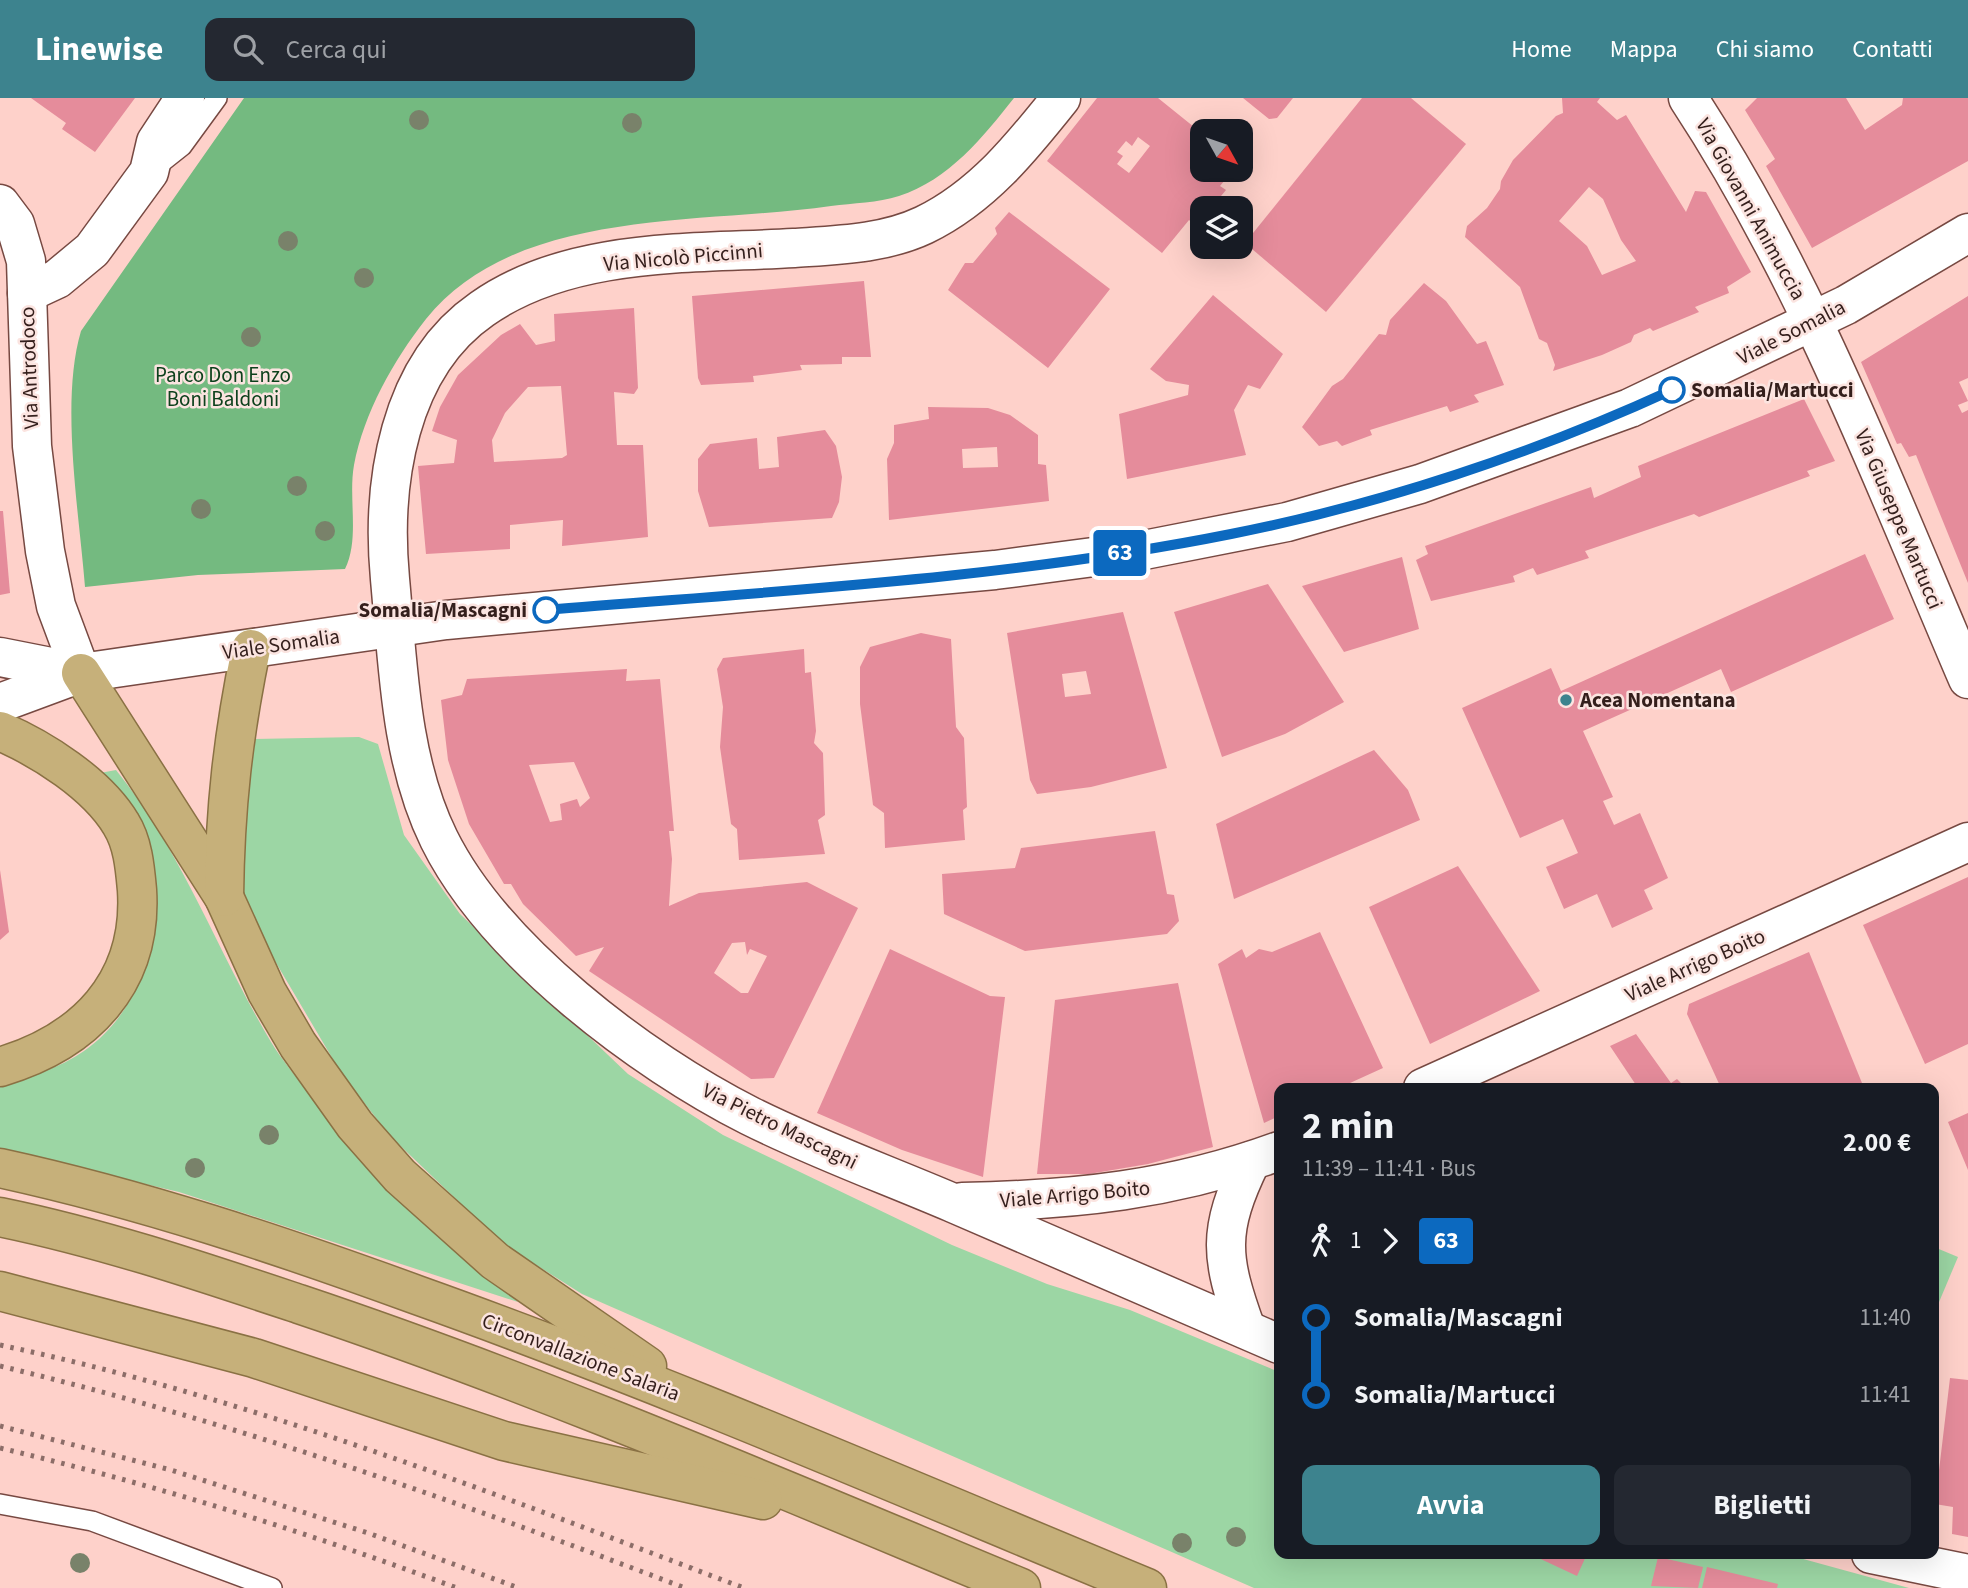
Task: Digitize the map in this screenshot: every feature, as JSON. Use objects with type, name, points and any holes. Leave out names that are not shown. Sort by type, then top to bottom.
[{"type":"highway","points":[[224,898],[225,816],[230,768],[251,649]]},
{"type":"highway","points":[[81,673],[224,898],[267,992],[298,1045],[355,1125],[400,1176],[495,1261],[701,1403]]},
{"type":"highway","points":[[0,731],[37,751],[74,777],[114,814],[129,842],[137,897],[128,955],[114,989],[101,1007],[86,1023],[55,1046],[0,1067]]},
{"type":"highway","name":"Circonvallazione Salaria","points":[[0,1168],[147,1205],[290,1249],[497,1323],[701,1403],[1147,1588]]},
{"type":"highway","points":[[0,1217],[147,1255],[385,1333],[555,1397],[1021,1588]]},
{"type":"highway","points":[[0,1291],[254,1358],[504,1441],[724,1493],[835,1511]]},
{"type":"street","points":[[149,172],[156,142],[185,98]]},
{"type":"street","name":"Via Nicolò Piccinni","points":[[394,628],[388,563],[389,519],[401,428],[423,376],[451,336],[483,308],[549,277],[617,260],[837,245],[873,240],[912,230],[950,211],[985,185],[1061,98]]},
{"type":"street","name":"Via Giovanni Animuccia","points":[[1688,98],[1759,213],[1813,321]]},
{"type":"street","name":"Via Antrodoco","points":[[81,673],[56,606],[45,551],[32,446],[27,293],[57,279],[92,250],[149,172]]},
{"type":"street","points":[[0,204],[15,224],[21,239],[26,261],[27,293]]},
{"type":"street","name":"Viale Somalia","points":[[0,703],[81,673],[481,615],[995,570],[1139,551],[1247,531],[1394,493],[1565,434],[1658,396],[1813,321],[1968,233]]},
{"type":"street","name":"Via Giuseppe Martucci","points":[[1813,321],[1968,679]]},
{"type":"street","name":"Via Pietro Mascagni","points":[[394,628],[404,713],[425,807],[453,864],[513,943],[554,981],[613,1028],[745,1114],[821,1149],[1263,1336]]},
{"type":"street","name":"Viale Somalia","points":[[0,657],[81,673]]},
{"type":"street","name":"Viale Arrigo Boito","points":[[1434,1083],[1968,842]]},
{"type":"street","points":[[1263,1336],[1229,1283],[1225,1246],[1233,1197],[1265,1156]]},
{"type":"street","name":"Viale Arrigo Boito","points":[[950,1202],[1045,1200],[1112,1194],[1212,1174],[1265,1156]]},
{"type":"street","points":[[1895,1559],[1968,1574]]},
{"type":"lane","name":"Via Antrodoco","points":[[149,172],[182,146],[217,98]]},
{"type":"lane","points":[[0,1504],[92,1521],[272,1588]]},
{"type":"green space","name":"Parco Don Enzo Boni Baldoni","points":[[244,98],[1014,98],[964,156],[934,179],[899,196],[780,212],[669,221],[559,239],[509,257],[464,283],[426,319],[414,335],[391,370],[372,407],[354,465],[352,544],[345,569],[198,575],[85,587],[71,423],[75,359],[81,331]]},
{"type":"green space","points":[[359,737],[378,744],[404,835],[460,914],[628,1074],[723,1135],[952,1245],[1047,1284],[1130,1310],[1274,1370],[1274,1559],[1803,1559],[1909,1588],[1254,1588],[582,1294],[503,1244],[390,1136],[341,1073],[239,900],[250,739]]},
{"type":"green space","points":[[116,770],[161,834],[271,1042],[308,1093],[356,1153],[406,1205],[518,1302],[179,1192],[0,1150],[0,1086],[54,1067],[84,1051],[120,1016],[143,972],[155,924],[154,869],[146,833],[100,773]]},
{"type":"green space","points":[[1939,1249],[1958,1257],[1939,1302]]},
{"type":"building","points":[[31,98],[135,98],[95,152],[62,129],[66,123]]},
{"type":"building","points":[[1097,98],[1158,98],[1190,124],[1190,182],[1223,182],[1220,186],[1226,190],[1221,196],[1190,196],[1190,221],[1162,253],[1047,161]],"holes":[[[1138,137],[1150,146],[1129,173],[1117,164],[1123,156],[1117,152],[1126,141],[1132,146]]]},
{"type":"building","points":[[1243,98],[1293,98],[1277,118],[1269,119]]},
{"type":"building","points":[[1362,98],[1411,98],[1466,144],[1326,312],[1253,250],[1253,233]]},
{"type":"building","points":[[1562,98],[1600,98],[1597,102],[1617,120],[1626,115],[1686,212],[1695,191],[1706,192],[1751,272],[1727,287],[1729,293],[1695,307],[1699,312],[1653,331],[1650,328],[1634,335],[1631,342],[1602,355],[1553,371],[1555,365],[1547,343],[1539,339],[1520,287],[1465,237],[1467,226],[1487,208],[1500,189],[1501,181],[1513,160],[1556,116],[1563,113]],"holes":[[[1589,187],[1603,199],[1621,240],[1636,261],[1602,275],[1587,246],[1559,221]]]},
{"type":"building","points":[[1757,98],[1846,98],[1865,130],[1902,105],[1903,98],[1968,98],[1968,161],[1812,248],[1766,166],[1775,159],[1745,110]]},
{"type":"building","points":[[1009,212],[1110,289],[1048,368],[948,290],[965,263],[973,263],[997,234],[995,228]]},
{"type":"building","points":[[864,281],[871,357],[842,357],[842,364],[800,365],[802,370],[753,376],[754,382],[701,385],[698,378],[692,296]]},
{"type":"building","points":[[1424,283],[1446,301],[1477,344],[1486,341],[1504,385],[1474,395],[1479,402],[1450,412],[1447,406],[1370,430],[1372,435],[1342,446],[1337,441],[1319,446],[1302,427],[1332,386],[1343,379],[1379,334],[1386,335],[1390,320]]},
{"type":"building","points":[[1213,295],[1283,354],[1260,389],[1248,385],[1234,410],[1246,455],[1127,479],[1119,414],[1188,395],[1189,385],[1166,381],[1150,369]]},
{"type":"building","points":[[1968,296],[1968,378],[1959,382],[1968,401],[1958,405],[1962,413],[1968,410],[1968,583],[1916,455],[1909,457],[1901,443],[1897,444],[1861,362]]},
{"type":"building","points":[[634,308],[638,388],[634,394],[614,392],[617,445],[643,445],[648,537],[562,546],[563,520],[510,525],[510,549],[426,554],[418,466],[454,463],[457,440],[432,431],[440,407],[458,375],[501,335],[520,324],[536,345],[555,341],[554,314]],"holes":[[[561,386],[567,455],[562,458],[494,462],[492,440],[505,413],[528,387]]]},
{"type":"building","points":[[1804,399],[1835,461],[1807,471],[1810,476],[1699,517],[1694,514],[1585,551],[1589,558],[1537,575],[1533,568],[1513,576],[1515,582],[1431,601],[1416,560],[1428,554],[1425,546],[1591,487],[1594,498],[1641,477],[1638,466]]},
{"type":"building","points":[[928,407],[988,408],[1010,415],[1038,435],[1038,464],[1046,465],[1049,501],[889,520],[887,459],[894,443],[894,425],[929,419]],"holes":[[[997,447],[998,467],[963,468],[962,449]]]},
{"type":"building","points":[[825,430],[836,446],[842,477],[839,502],[832,518],[709,527],[698,491],[698,459],[710,444],[757,438],[759,469],[779,467],[777,437]]},
{"type":"building","points":[[0,511],[3,511],[10,593],[0,595]]},
{"type":"building","name":"Acea Nomentana","points":[[1865,554],[1894,619],[1731,692],[1721,669],[1583,731],[1613,797],[1603,801],[1614,825],[1640,813],[1668,878],[1644,890],[1653,909],[1612,928],[1597,894],[1564,909],[1546,867],[1578,853],[1563,819],[1520,838],[1462,708],[1551,668],[1561,691]]},
{"type":"building","points":[[1402,557],[1419,629],[1344,652],[1302,586]]},
{"type":"building","points":[[1268,584],[1344,702],[1285,734],[1222,757],[1174,612]]},
{"type":"building","points":[[1123,612],[1167,768],[1091,787],[1037,794],[1030,780],[1007,633]],"holes":[[[1086,671],[1091,694],[1065,697],[1062,674]]]},
{"type":"building","points":[[921,633],[951,639],[956,727],[964,738],[967,807],[963,810],[965,840],[885,848],[884,813],[873,805],[860,704],[860,667],[870,647]]},
{"type":"building","points":[[804,649],[805,673],[811,672],[816,731],[814,743],[823,753],[825,815],[818,820],[825,854],[739,860],[737,829],[731,824],[720,747],[723,707],[717,669],[723,658]]},
{"type":"building","points":[[627,669],[626,681],[660,679],[674,831],[669,831],[672,859],[669,906],[699,893],[807,882],[858,908],[774,1078],[751,1079],[589,971],[604,947],[576,956],[523,904],[511,884],[504,884],[469,824],[448,760],[441,700],[462,695],[467,679]],"holes":[[[574,762],[590,798],[580,807],[577,799],[560,804],[562,820],[550,822],[529,765]],[[745,942],[747,955],[750,949],[767,956],[748,993],[741,993],[714,973],[732,943]]]},
{"type":"building","points":[[1374,750],[1408,790],[1420,820],[1234,899],[1216,824]]},
{"type":"building","points":[[1155,831],[1167,894],[1174,895],[1179,921],[1167,934],[1025,951],[944,914],[942,874],[1015,868],[1021,848]]},
{"type":"building","points":[[1458,866],[1540,991],[1430,1044],[1369,907]]},
{"type":"building","points":[[0,870],[9,932],[0,940]]},
{"type":"building","points":[[1968,877],[1968,1044],[1925,1064],[1863,925]]},
{"type":"building","points":[[1320,932],[1383,1068],[1350,1083],[1274,1083],[1274,1118],[1264,1123],[1218,964],[1242,949],[1246,958],[1259,949],[1272,952]]},
{"type":"building","points":[[890,949],[990,996],[1005,997],[983,1177],[902,1150],[817,1113]]},
{"type":"building","points":[[1809,952],[1862,1083],[1719,1083],[1687,1014],[1689,1004]]},
{"type":"building","points":[[1178,983],[1213,1147],[1148,1164],[1089,1174],[1037,1174],[1055,1000]]},
{"type":"building","points":[[1636,1034],[1671,1083],[1635,1083],[1610,1046]]},
{"type":"building","points":[[1968,1113],[1968,1170],[1948,1122]]},
{"type":"building","points":[[1950,1378],[1968,1380],[1968,1537],[1952,1534],[1953,1507],[1939,1505],[1939,1470]]},
{"type":"building","points":[[1541,1559],[1585,1559],[1577,1576]]},
{"type":"building","points":[[1658,1559],[1703,1567],[1698,1588],[1651,1586]]},
{"type":"building","points":[[1707,1567],[1778,1584],[1777,1588],[1702,1588]]},
{"type":"railway","points":[[0,1345],[95,1367],[284,1421],[469,1485],[744,1588]]},
{"type":"railway","points":[[0,1366],[174,1412],[260,1438],[431,1495],[685,1588]]},
{"type":"railway","points":[[0,1426],[171,1470],[368,1533],[519,1588]]},
{"type":"railway","points":[[0,1448],[231,1511],[457,1588]]},
{"type":"bus line","name":"63","points":[[546,610],[995,570],[1139,551],[1234,534],[1351,505],[1490,461],[1565,434],[1672,390]]},
{"type":"place","name":"Somalia/Martucci","points":[[1672,390]]},
{"type":"place","name":"Somalia/Mascagni","points":[[546,610]]},
{"type":"place","name":"Acea Nomentana","points":[[1566,700]]}]
